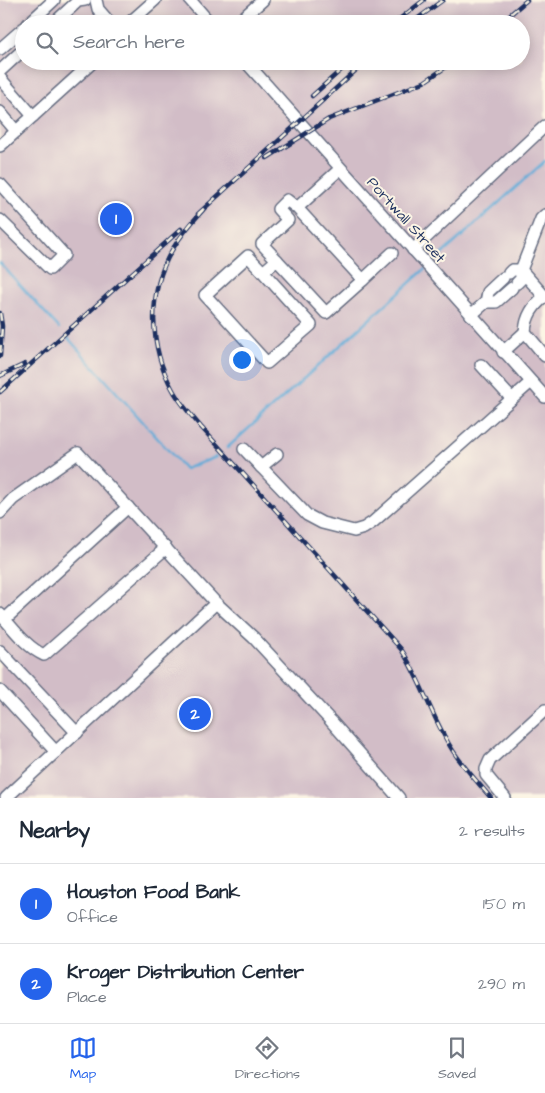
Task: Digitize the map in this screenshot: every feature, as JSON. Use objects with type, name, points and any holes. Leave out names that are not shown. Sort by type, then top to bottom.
[{"type":"street","points":[[38,15],[54,0]]},
{"type":"street","points":[[63,15],[78,2],[85,0]]},
{"type":"street","points":[[96,0],[98,9],[103,15]]},
{"type":"street","points":[[138,15],[155,0]]},
{"type":"street","points":[[190,0],[203,15]]},
{"type":"street","points":[[246,15],[263,0]]},
{"type":"street","points":[[0,49],[15,36]]},
{"type":"street","points":[[0,71],[15,57]]},
{"type":"street","points":[[0,146],[84,70]]},
{"type":"street","name":"Portwall Street","points":[[252,70],[545,398]]},
{"type":"street","points":[[0,78],[33,116]]},
{"type":"street","points":[[0,112],[16,131]]},
{"type":"street","points":[[413,250],[545,126]]},
{"type":"street","points":[[297,208],[340,169]]},
{"type":"street","points":[[0,184],[64,255],[50,269],[0,220]]},
{"type":"street","points":[[363,280],[297,208],[287,200],[278,209],[288,220],[262,244],[326,313],[363,280],[392,253]]},
{"type":"street","points":[[486,302],[496,302],[521,279],[521,270],[540,219],[545,215]]},
{"type":"street","points":[[248,256],[263,272],[311,325],[268,363],[205,295],[248,256]]},
{"type":"street","points":[[263,272],[277,260]]},
{"type":"street","points":[[471,316],[486,302],[488,292],[512,270],[521,270],[545,296],[533,307],[526,323],[525,332],[503,352]]},
{"type":"street","points":[[296,308],[310,296]]},
{"type":"street","points":[[525,332],[545,356]]},
{"type":"street","points":[[481,365],[512,400]]},
{"type":"street","points":[[244,449],[307,515],[322,523],[354,531],[364,528],[373,522],[531,382]]},
{"type":"street","points":[[0,513],[13,499],[78,453],[216,603],[254,638],[399,798]]},
{"type":"street","points":[[261,467],[277,454]]},
{"type":"street","points":[[128,507],[2,616],[29,645],[44,655],[166,548]]},
{"type":"street","points":[[6,798],[216,603]]},
{"type":"street","points":[[0,651],[76,733]]},
{"type":"street","points":[[0,691],[56,752]]},
{"type":"street","points":[[505,798],[486,775],[486,769],[490,760],[545,710]]},
{"type":"shaded area","points":[[0,0],[545,0],[545,798],[0,798]]},
{"type":"waterway","points":[[431,264],[545,161]]},
{"type":"waterway","points":[[0,263],[59,328]]},
{"type":"waterway","points":[[227,448],[425,269]]},
{"type":"waterway","points":[[68,338],[185,469],[216,457]]},
{"type":"railway","points":[[405,15],[424,0]]},
{"type":"railway","points":[[422,15],[443,0]]},
{"type":"railway","points":[[510,15],[527,0]]},
{"type":"railway","points":[[312,96],[341,70]]},
{"type":"railway","points":[[198,214],[356,70]]},
{"type":"railway","points":[[267,158],[329,119],[424,82],[442,70]]},
{"type":"railway","points":[[203,210],[172,250],[158,284],[154,320],[156,338],[159,356],[173,390],[201,427],[401,649],[454,753],[491,798]]},
{"type":"railway","points":[[0,392],[181,229]]},
{"type":"railway","points":[[0,313],[2,326],[0,356]]},
{"type":"railway","points":[[0,376],[25,364]]},
{"type":"place","name":"Houston Food Bank","points":[[116,219]]},
{"type":"place","name":"Kroger Distribution Center","points":[[195,714]]}]
